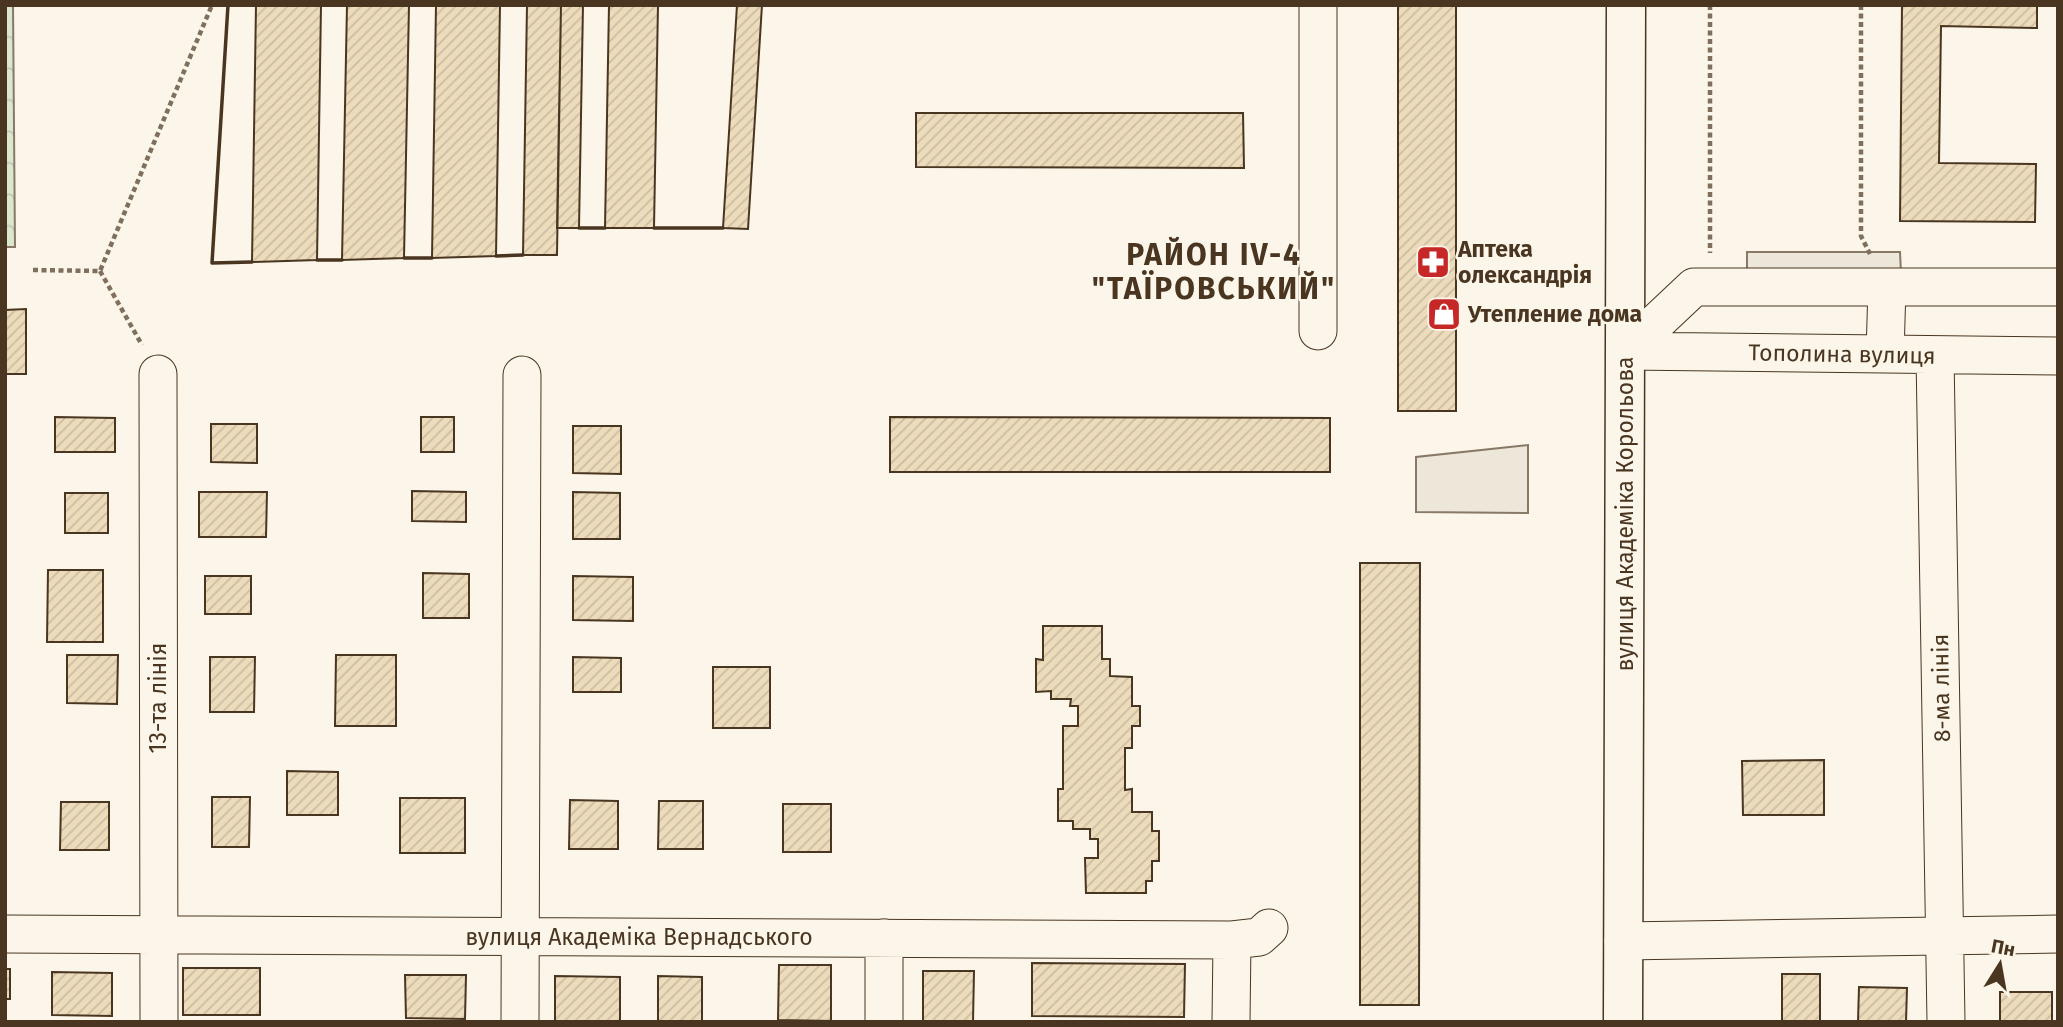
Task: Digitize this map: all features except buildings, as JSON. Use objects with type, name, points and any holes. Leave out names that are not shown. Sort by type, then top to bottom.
[{"type":"main road","name":"вулиця Академіка Корольова","points":[[1623,1022],[1626,5]]},
{"type":"street","points":[[1318,5],[1318,331]]},
{"type":"street","points":[[1626,351],[1694,287],[2058,287]]},
{"type":"street","points":[[1885,354],[1887,287]]},
{"type":"street","name":"Тополина вулиця","points":[[1626,351],[2058,356]]},
{"type":"street","name":"8-ма лінія","points":[[1935,355],[1946,1022]]},
{"type":"street","name":"13-та лінія","points":[[158,374],[159,1022]]},
{"type":"street","points":[[520,1022],[522,375]]},
{"type":"street","name":"вулиця Академіка Вернадського","points":[[5,934],[1232,940],[1259,937],[1269,928]]},
{"type":"street","points":[[1623,941],[2058,934]]},
{"type":"street","points":[[884,939],[884,1022]]},
{"type":"street","points":[[1231,1022],[1232,940]]},
{"type":"path","points":[[100,271],[212,5]]},
{"type":"path","points":[[1710,5],[1710,287]]},
{"type":"path","points":[[1861,5],[1861,236],[1887,287]]},
{"type":"path","points":[[33,270],[100,271]]},
{"type":"path","points":[[100,271],[158,374]]},
{"type":"green space","points":[[5,5],[13,5],[15,247],[5,247]]},
{"type":"shaded area","points":[[1747,252],[1900,252],[1902,294],[1747,295]]},
{"type":"shaded area","points":[[1528,445],[1528,513],[1416,512],[1416,457]]},
{"type":"wall","points":[[228,5],[212,263],[252,262]]},
{"type":"wall","points":[[579,228],[605,228]]},
{"type":"wall","points":[[654,228],[723,228]]},
{"type":"wall","points":[[496,256],[523,255]]},
{"type":"wall","points":[[404,258],[432,258]]},
{"type":"wall","points":[[317,260],[342,260]]},
{"type":"place","name":"Аптека олександрія","points":[[1433,262]]},
{"type":"place","name":"Утепление дома","points":[[1444,314]]},
{"type":"district","name":"РАЙОН IV-4 \"ТАЇРОВСЬКИЙ\"","points":[[1214,272]]}]
